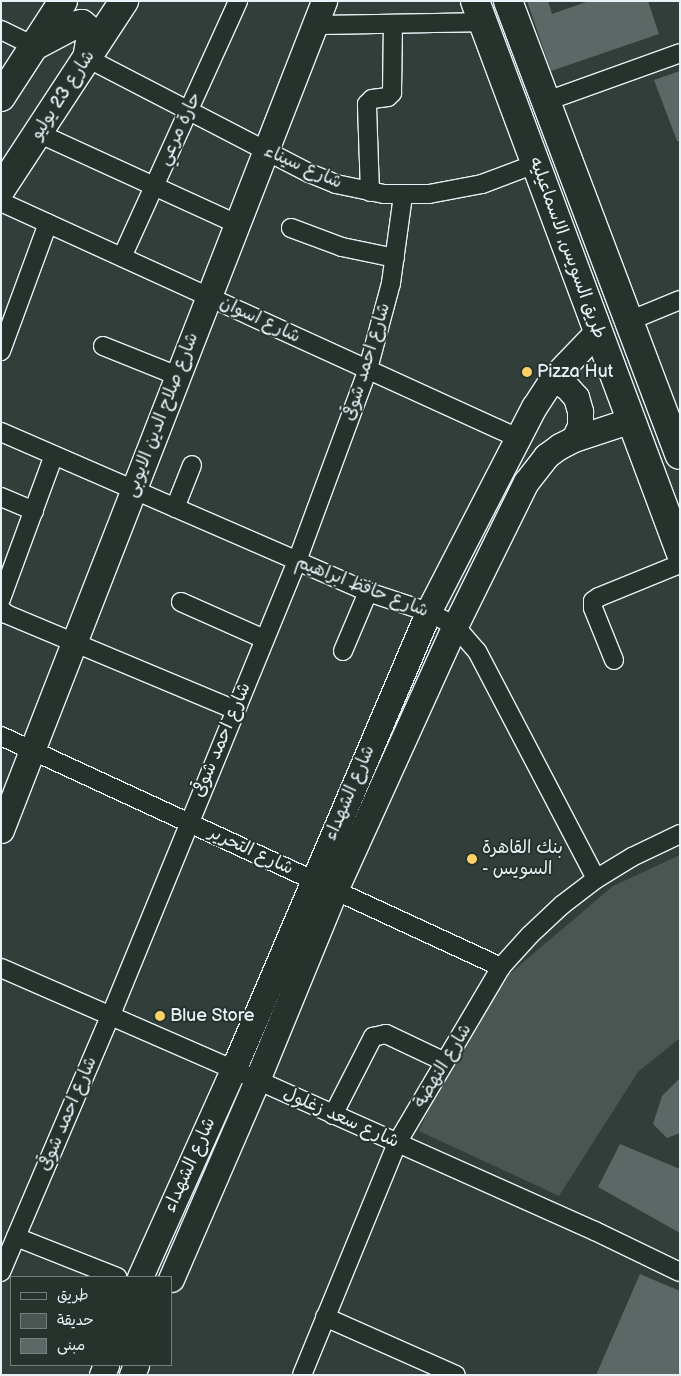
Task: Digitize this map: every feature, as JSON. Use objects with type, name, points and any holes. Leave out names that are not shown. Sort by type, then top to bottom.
[{"type":"main road","points":[[1,97],[62,1]]},
{"type":"main road","name":"شارع 23 يوليو","points":[[1,189],[124,1]]},
{"type":"main road","name":"طريق السويس, الاسماعيليه","points":[[508,1],[680,455]]},
{"type":"main road","name":"طريق السويس, الاسماعيليه","points":[[479,11],[680,551]]},
{"type":"main road","points":[[34,46],[72,26],[82,24],[90,31],[91,36],[87,58]]},
{"type":"street","name":"حارة مرعي","points":[[122,257],[238,1]]},
{"type":"street","name":"شارع صلاح الدين الايوبى","points":[[1,830],[324,1]]},
{"type":"street","points":[[315,25],[393,24],[479,11]]},
{"type":"street","points":[[370,192],[367,104],[372,99],[388,97],[392,93],[393,24]]},
{"type":"street","points":[[1,30],[34,46]]},
{"type":"street","points":[[547,100],[680,53]]},
{"type":"street","name":"شارع سيناء","points":[[87,58],[309,173],[336,184],[370,192],[403,195],[456,190],[482,184],[536,164]]},
{"type":"street","points":[[38,132],[237,224]]},
{"type":"street","name":"شارع احمد شوقى","points":[[1,1272],[110,1017],[296,561],[368,369],[385,308],[395,258],[403,195]]},
{"type":"street","name":"شارع اسوان","points":[[1,202],[518,438]]},
{"type":"street","points":[[1,351],[48,223]]},
{"type":"street","points":[[291,228],[342,247],[395,258]]},
{"type":"street","points":[[629,321],[680,300]]},
{"type":"street","name":"شارع الشهداء","points":[[172,1277],[257,1080],[324,885],[428,612],[518,438],[552,379],[598,331]]},
{"type":"street","points":[[103,346],[178,376]]},
{"type":"street","points":[[552,379],[566,386],[576,397],[580,411],[580,426],[574,439]]},
{"type":"street","name":"شارع الشهداء","points":[[140,1276],[233,1070],[526,482],[546,456],[574,439],[631,420]]},
{"type":"street","name":"شارع حافظ ابراهيم","points":[[1,432],[368,592],[428,612],[455,626],[470,642],[483,662],[596,879]]},
{"type":"street","points":[[1,599],[54,455]]},
{"type":"street","points":[[175,508],[192,465]]},
{"type":"street","points":[[1,497],[34,511]]},
{"type":"street","points":[[614,660],[593,608],[593,601],[598,597],[680,564]]},
{"type":"street","points":[[343,650],[368,592]]},
{"type":"street","points":[[181,602],[264,639]]},
{"type":"street","points":[[1,608],[6,614],[235,710]]},
{"type":"street","name":"شارع التحرير","points":[[1,736],[502,967]]},
{"type":"street","name":"شارع النهضة","points":[[302,1375],[396,1144],[502,967],[556,911],[596,879],[632,857],[680,834]]},
{"type":"street","name":"شارع سعد زغلول","points":[[1,968],[595,1231],[680,1272]]},
{"type":"street","points":[[333,1116],[372,1037],[386,1034],[445,1062]]},
{"type":"street","points":[[16,1237],[114,1276]]},
{"type":"street","points":[[325,1317],[456,1375]]},
{"type":"green space","points":[[680,855],[680,1038],[638,1072],[559,1196],[419,1131],[441,1082],[507,976],[613,886]]},
{"type":"building","points":[[527,1],[548,1],[552,14],[589,1],[648,1],[659,34],[551,71]]},
{"type":"building","points":[[680,71],[680,141],[677,141],[654,80]]},
{"type":"building","points":[[680,1078],[680,1133],[667,1138],[653,1124],[662,1096]]},
{"type":"building","points":[[620,1144],[680,1169],[680,1233],[598,1187]]},
{"type":"building","points":[[640,1274],[680,1291],[680,1375],[596,1375]]},
{"type":"place","name":"Pizza Hut","points":[[527,372]]},
{"type":"place","name":"بنك القاهرة - السويس","points":[[472,859]]},
{"type":"place","name":"Blue Store","points":[[160,1016]]}]
